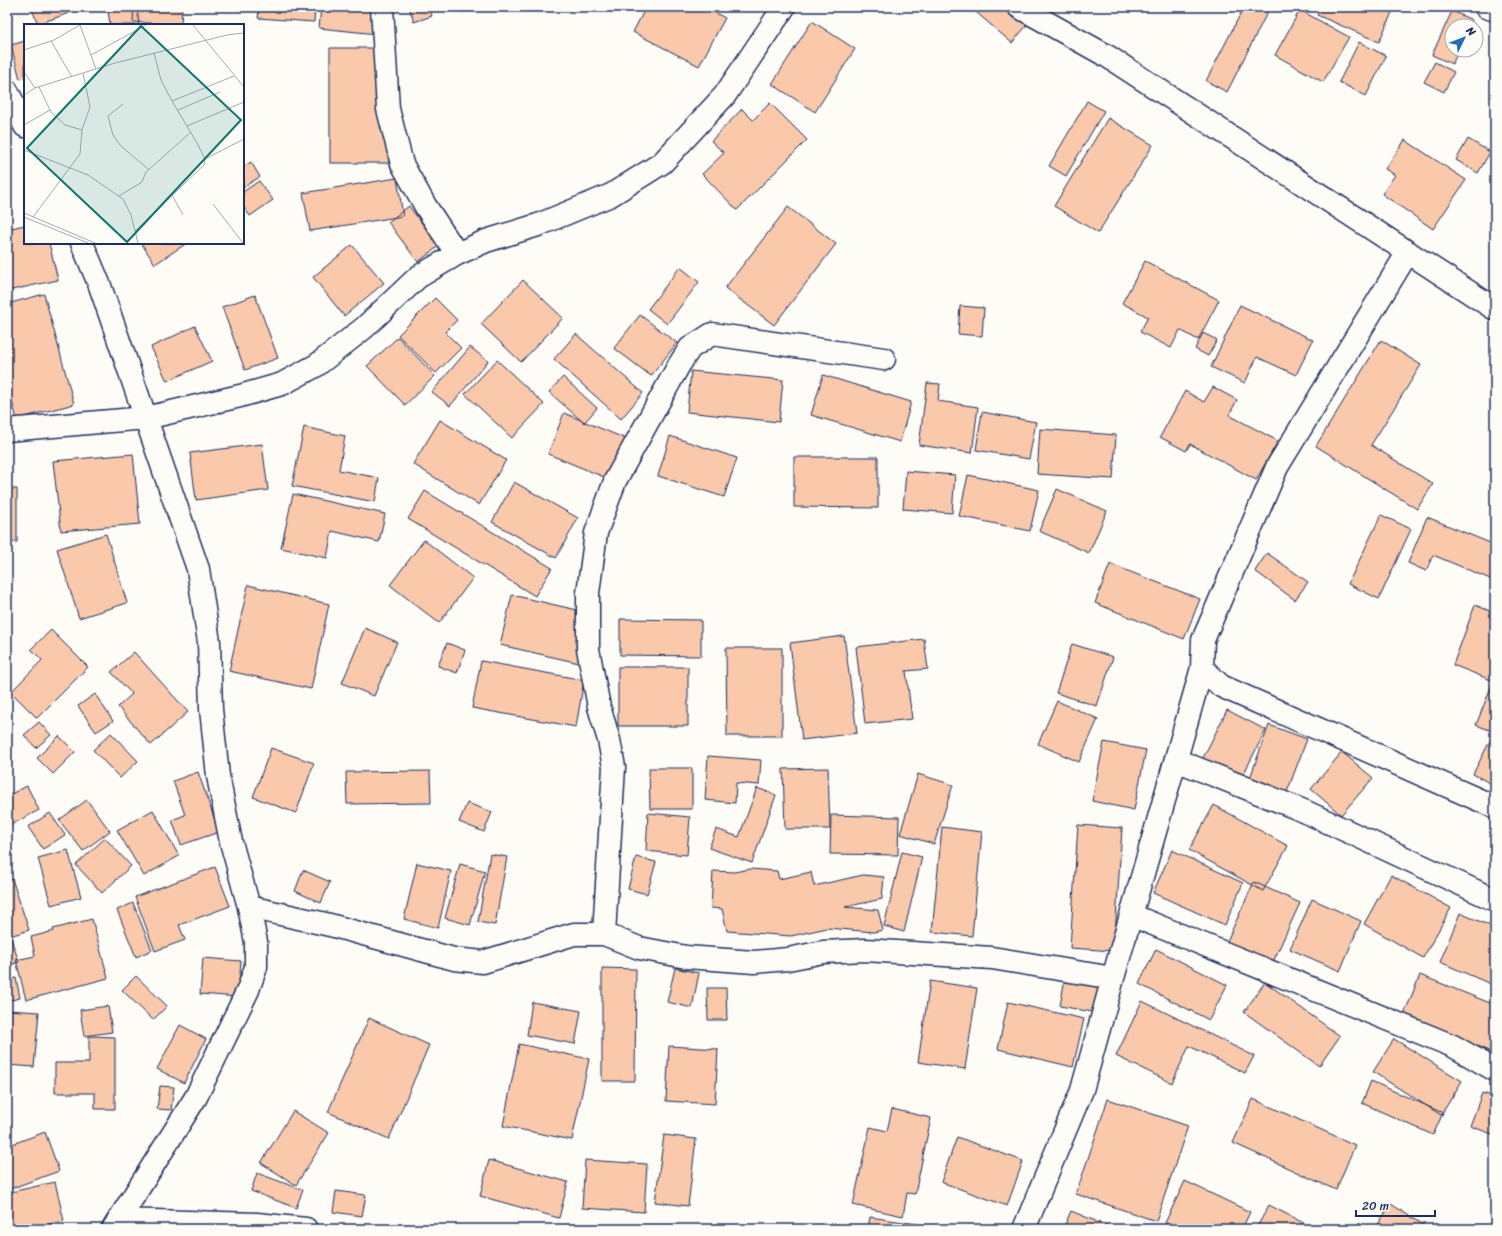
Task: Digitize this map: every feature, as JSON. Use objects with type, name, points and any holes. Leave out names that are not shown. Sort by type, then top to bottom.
[{"type":"street","points":[[382,7],[388,109],[402,164],[426,206],[457,254]]},
{"type":"street","points":[[7,430],[146,418],[240,396],[282,384],[317,365],[364,328],[418,277],[457,254],[486,241],[538,225],[611,196],[662,163],[725,95],[784,7]]},
{"type":"street","points":[[1019,7],[1107,56],[1495,309]]},
{"type":"street","points":[[1486,7],[1495,10]]},
{"type":"street","points":[[7,91],[24,124]]},
{"type":"street","points":[[82,244],[100,286],[198,569],[209,642],[211,709],[218,776],[231,842],[249,907],[256,942],[256,967],[248,990],[196,1097],[116,1224]]},
{"type":"street","points":[[1024,1229],[1082,1090],[1202,668],[1203,640],[1277,467],[1408,252]]},
{"type":"street","points":[[604,934],[614,767],[609,740],[599,707],[588,649],[588,593],[596,533],[615,481],[686,353],[690,348],[712,334],[884,359]]},
{"type":"street","points":[[1202,668],[1220,686],[1495,807]]},
{"type":"street","points":[[1176,760],[1304,812],[1495,900]]},
{"type":"street","points":[[249,907],[330,925],[454,959],[483,962],[574,934],[604,934],[639,948],[686,957],[754,962],[788,959],[823,952],[865,950],[992,958],[1113,978]]},
{"type":"street","points":[[1131,915],[1453,1046],[1495,1070]]},
{"type":"street","points":[[116,1224],[257,1224],[306,1229]]},
{"type":"building","points":[[31,7],[86,7],[38,24]]},
{"type":"building","points":[[134,7],[182,7],[181,24],[133,22]]},
{"type":"building","points":[[137,7],[139,24],[110,24],[108,10]]},
{"type":"building","points":[[259,7],[315,7],[314,22],[258,18]]},
{"type":"building","points":[[321,7],[379,7],[377,34],[319,28]]},
{"type":"building","points":[[409,7],[429,7],[432,16],[414,22]]},
{"type":"building","points":[[438,7],[465,7],[465,12]]},
{"type":"building","points":[[646,7],[704,7],[725,18],[699,66],[633,32]]},
{"type":"building","points":[[970,7],[1009,7],[1028,24],[1012,43]]},
{"type":"building","points":[[1244,7],[1270,7],[1227,92],[1206,81]]},
{"type":"building","points":[[1320,7],[1385,7],[1393,10],[1379,42],[1317,15]]},
{"type":"building","points":[[1300,10],[1349,37],[1323,82],[1275,55]]},
{"type":"building","points":[[1452,11],[1468,18],[1449,18]]},
{"type":"building","points":[[812,21],[855,49],[815,112],[772,84]]},
{"type":"building","points":[[1444,29],[1444,58],[1455,58],[1452,64],[1432,55]]},
{"type":"building","points":[[24,41],[24,78],[20,79],[11,45]]},
{"type":"building","points":[[1359,42],[1386,56],[1366,96],[1339,82]]},
{"type":"building","points":[[330,48],[389,48],[389,163],[330,163]]},
{"type":"building","points":[[1435,62],[1454,72],[1444,92],[1424,82]]},
{"type":"building","points":[[1087,101],[1104,111],[1066,176],[1049,166]]},
{"type":"building","points":[[770,103],[807,140],[737,210],[702,174],[724,153],[711,141],[742,109],[753,120]]},
{"type":"building","points":[[1108,118],[1153,145],[1098,233],[1054,206]]},
{"type":"building","points":[[1468,139],[1490,152],[1478,173],[1456,160]]},
{"type":"building","points":[[1405,140],[1466,180],[1433,229],[1382,194],[1395,175],[1385,169]]},
{"type":"building","points":[[251,162],[260,177],[244,186],[244,166]]},
{"type":"building","points":[[397,178],[403,216],[310,231],[303,193]]},
{"type":"building","points":[[259,181],[273,200],[250,216],[244,207],[244,191]]},
{"type":"building","points":[[409,206],[439,246],[418,262],[388,222]]},
{"type":"building","points":[[788,207],[836,244],[774,325],[725,288]]},
{"type":"building","points":[[24,225],[24,244],[49,244],[58,280],[7,291],[7,229]]},
{"type":"building","points":[[142,244],[185,244],[155,264]]},
{"type":"building","points":[[352,245],[384,283],[344,316],[313,277]]},
{"type":"building","points":[[1145,261],[1219,300],[1198,340],[1180,330],[1171,348],[1140,332],[1148,317],[1122,303]]},
{"type":"building","points":[[680,267],[699,282],[667,324],[648,309]]},
{"type":"building","points":[[523,280],[563,318],[521,362],[481,324]]},
{"type":"building","points":[[44,294],[74,404],[17,419],[7,384],[7,304]]},
{"type":"building","points":[[255,295],[278,358],[245,370],[222,307]]},
{"type":"building","points":[[435,298],[457,320],[445,332],[461,348],[436,373],[398,335]]},
{"type":"building","points":[[1240,305],[1313,340],[1296,375],[1257,357],[1245,383],[1211,367]]},
{"type":"building","points":[[960,306],[984,308],[982,336],[958,334]]},
{"type":"building","points":[[640,315],[677,343],[651,376],[614,348]]},
{"type":"building","points":[[195,326],[212,361],[167,381],[151,347]]},
{"type":"building","points":[[1203,333],[1217,340],[1208,356],[1195,349]]},
{"type":"building","points":[[576,334],[643,393],[621,419],[554,359]]},
{"type":"building","points":[[398,337],[435,376],[405,405],[367,366]]},
{"type":"building","points":[[1381,340],[1421,365],[1371,445],[1433,484],[1417,509],[1316,446]]},
{"type":"building","points":[[470,347],[488,361],[450,406],[432,392]]},
{"type":"building","points":[[497,360],[544,404],[512,438],[465,394]]},
{"type":"building","points":[[691,371],[783,380],[779,422],[687,412]]},
{"type":"building","points":[[823,375],[911,402],[900,442],[811,415]]},
{"type":"building","points":[[563,377],[597,408],[584,423],[549,392]]},
{"type":"building","points":[[927,383],[940,384],[938,401],[978,407],[972,453],[919,445]]},
{"type":"building","points":[[1213,387],[1237,400],[1229,415],[1278,441],[1256,480],[1190,444],[1186,451],[1160,437],[1185,391],[1204,402]]},
{"type":"building","points":[[982,412],[1036,422],[1029,459],[976,450]]},
{"type":"building","points":[[564,413],[626,439],[609,479],[548,454]]},
{"type":"building","points":[[440,420],[506,460],[479,505],[413,464]]},
{"type":"building","points":[[304,427],[345,436],[339,470],[379,478],[375,502],[292,486]]},
{"type":"building","points":[[1040,429],[1116,435],[1113,479],[1037,474]]},
{"type":"building","points":[[670,436],[737,458],[724,497],[658,476]]},
{"type":"building","points":[[262,444],[268,490],[196,500],[190,453]]},
{"type":"building","points":[[133,454],[140,524],[61,531],[53,461]]},
{"type":"building","points":[[794,457],[878,457],[878,508],[794,507]]},
{"type":"building","points":[[906,471],[955,475],[952,513],[903,509]]},
{"type":"building","points":[[968,475],[1039,490],[1030,531],[959,516]]},
{"type":"building","points":[[514,482],[578,518],[556,558],[492,522]]},
{"type":"building","points":[[7,489],[17,489],[17,542],[7,542]]},
{"type":"building","points":[[1057,489],[1107,511],[1089,553],[1039,531]]},
{"type":"building","points":[[425,491],[552,568],[535,596],[408,519]]},
{"type":"building","points":[[293,494],[385,514],[379,542],[332,531],[327,558],[281,548]]},
{"type":"building","points":[[1381,515],[1411,529],[1379,599],[1348,584]]},
{"type":"building","points":[[1427,517],[1495,545],[1495,581],[1433,555],[1426,571],[1408,563]]},
{"type":"building","points":[[106,534],[127,603],[79,618],[57,549]]},
{"type":"building","points":[[424,540],[473,578],[439,623],[390,585]]},
{"type":"building","points":[[1267,553],[1308,582],[1295,600],[1255,571]]},
{"type":"building","points":[[1110,564],[1200,599],[1184,639],[1095,603]]},
{"type":"building","points":[[248,585],[329,604],[311,689],[229,671]]},
{"type":"building","points":[[512,595],[590,613],[579,663],[500,645]]},
{"type":"building","points":[[1495,595],[1495,606],[1491,604]]},
{"type":"building","points":[[1475,605],[1495,613],[1495,670],[1491,680],[1453,665]]},
{"type":"building","points":[[620,619],[701,620],[701,656],[620,655]]},
{"type":"building","points":[[365,628],[397,642],[374,696],[342,683]]},
{"type":"building","points":[[51,630],[88,667],[37,718],[11,692],[42,660],[31,649]]},
{"type":"building","points":[[844,636],[857,733],[802,740],[790,643]]},
{"type":"building","points":[[924,639],[928,669],[906,671],[912,719],[865,724],[856,647]]},
{"type":"building","points":[[447,643],[465,650],[457,673],[438,666]]},
{"type":"building","points":[[1072,644],[1113,657],[1097,706],[1056,693]]},
{"type":"building","points":[[726,648],[782,648],[782,736],[727,736]]},
{"type":"building","points":[[134,652],[188,712],[151,745],[118,707],[132,694],[111,672]]},
{"type":"building","points":[[481,661],[584,680],[576,727],[472,708]]},
{"type":"building","points":[[618,667],[688,667],[688,726],[618,726]]},
{"type":"building","points":[[1495,677],[1495,732],[1476,725]]},
{"type":"building","points":[[95,694],[113,721],[96,732],[78,706]]},
{"type":"building","points":[[1057,701],[1098,719],[1079,762],[1038,744]]},
{"type":"building","points":[[1227,710],[1266,730],[1240,781],[1201,762]]},
{"type":"building","points":[[39,722],[51,735],[36,748],[24,735]]},
{"type":"building","points":[[1269,725],[1307,739],[1287,792],[1250,778]]},
{"type":"building","points":[[111,733],[138,761],[120,778],[93,750]]},
{"type":"building","points":[[59,736],[75,752],[53,774],[37,758]]},
{"type":"building","points":[[1491,739],[1495,741],[1495,786],[1473,774]]},
{"type":"building","points":[[1104,742],[1146,750],[1134,810],[1092,801]]},
{"type":"building","points":[[271,748],[314,763],[296,813],[253,797]]},
{"type":"building","points":[[1342,752],[1373,778],[1341,815],[1311,789]]},
{"type":"building","points":[[708,756],[761,760],[759,785],[736,783],[735,803],[705,800]]},
{"type":"building","points":[[649,768],[692,768],[692,809],[650,809]]},
{"type":"building","points":[[828,768],[830,829],[785,829],[783,769]]},
{"type":"building","points":[[430,771],[431,803],[347,804],[346,772]]},
{"type":"building","points":[[198,772],[219,832],[181,845],[172,820],[185,815],[173,781]]},
{"type":"building","points":[[918,774],[953,785],[934,844],[900,834]]},
{"type":"building","points":[[27,786],[39,810],[7,827],[7,796]]},
{"type":"building","points":[[757,788],[776,795],[752,863],[709,848],[716,829],[739,837]]},
{"type":"building","points":[[87,800],[110,831],[83,851],[59,820]]},
{"type":"building","points":[[467,803],[492,812],[484,832],[459,822]]},
{"type":"building","points":[[1214,805],[1288,846],[1263,891],[1189,850]]},
{"type":"building","points":[[153,810],[179,856],[144,876],[117,830]]},
{"type":"building","points":[[50,813],[65,835],[43,849],[28,827]]},
{"type":"building","points":[[648,813],[690,817],[687,855],[646,851]]},
{"type":"building","points":[[831,815],[899,817],[898,855],[830,854]]},
{"type":"building","points":[[1078,825],[1122,828],[1114,951],[1070,948]]},
{"type":"building","points":[[942,827],[982,832],[972,936],[932,932]]},
{"type":"building","points":[[105,838],[131,866],[102,893],[76,865]]},
{"type":"building","points":[[68,850],[81,897],[51,905],[38,858]]},
{"type":"building","points":[[1172,850],[1243,883],[1225,925],[1153,893]]},
{"type":"building","points":[[902,852],[922,857],[904,932],[884,926]]},
{"type":"building","points":[[490,854],[507,857],[495,925],[478,922]]},
{"type":"building","points":[[636,857],[656,862],[647,894],[628,889]]},
{"type":"building","points":[[417,863],[451,871],[438,928],[404,919]]},
{"type":"building","points":[[460,864],[485,871],[470,925],[445,918]]},
{"type":"building","points":[[215,867],[230,906],[179,925],[185,940],[155,951],[135,897]]},
{"type":"building","points":[[750,869],[777,871],[779,879],[811,872],[814,886],[863,875],[884,877],[882,899],[845,907],[878,910],[883,930],[874,932],[827,928],[791,936],[727,931],[722,909],[711,908],[713,871],[734,872]]},
{"type":"building","points":[[303,870],[330,882],[321,903],[295,891]]},
{"type":"building","points":[[1391,875],[1451,908],[1423,958],[1364,924]]},
{"type":"building","points":[[12,879],[29,930],[10,936],[19,962],[7,966],[7,881]]},
{"type":"building","points":[[1254,882],[1300,903],[1267,975],[1221,954]]},
{"type":"building","points":[[1312,899],[1361,921],[1340,971],[1290,949]]},
{"type":"building","points":[[133,903],[152,950],[136,957],[117,910]]},
{"type":"building","points":[[1460,913],[1495,928],[1495,986],[1440,962]]},
{"type":"building","points":[[92,919],[108,978],[26,1000],[16,960],[35,956],[31,937],[54,931],[53,929]]},
{"type":"building","points":[[1156,949],[1227,985],[1209,1020],[1139,984]]},
{"type":"building","points":[[203,958],[241,961],[238,997],[200,994]]},
{"type":"building","points":[[602,968],[636,969],[635,1081],[602,1081]]},
{"type":"building","points":[[675,968],[699,973],[692,1008],[667,1002]]},
{"type":"building","points":[[1420,975],[1495,1005],[1494,1053],[1403,1017]]},
{"type":"building","points":[[136,976],[167,1006],[153,1020],[122,990]]},
{"type":"building","points":[[16,978],[20,998],[7,1001],[7,980]]},
{"type":"building","points":[[1065,978],[1103,985],[1098,1013],[1060,1006]]},
{"type":"building","points":[[930,981],[977,988],[965,1069],[918,1062]]},
{"type":"building","points":[[1265,982],[1340,1036],[1319,1066],[1244,1012]]},
{"type":"building","points":[[707,988],[726,988],[727,1020],[708,1020]]},
{"type":"building","points":[[1142,1001],[1254,1056],[1245,1073],[1189,1046],[1172,1083],[1116,1056]]},
{"type":"building","points":[[532,1002],[581,1011],[575,1044],[527,1035]]},
{"type":"building","points":[[1008,1002],[1084,1019],[1073,1067],[998,1049]]},
{"type":"building","points":[[108,1006],[112,1032],[84,1036],[80,1010]]},
{"type":"building","points":[[7,1010],[39,1012],[34,1067],[7,1065]]},
{"type":"building","points":[[369,1018],[429,1045],[389,1139],[328,1112]]},
{"type":"building","points":[[180,1025],[206,1039],[184,1083],[157,1069]]},
{"type":"building","points":[[89,1036],[115,1037],[115,1109],[95,1109],[95,1093],[55,1093],[55,1063],[89,1063]]},
{"type":"building","points":[[1394,1039],[1462,1081],[1441,1115],[1373,1072]]},
{"type":"building","points":[[519,1044],[589,1059],[572,1140],[503,1126]]},
{"type":"building","points":[[669,1046],[718,1049],[715,1104],[666,1101]]},
{"type":"building","points":[[1371,1081],[1443,1113],[1433,1135],[1362,1103]]},
{"type":"building","points":[[160,1086],[174,1087],[171,1110],[157,1109]]},
{"type":"building","points":[[1482,1093],[1495,1097],[1495,1135],[1470,1126]]},
{"type":"building","points":[[1108,1099],[1188,1126],[1156,1221],[1076,1194]]},
{"type":"building","points":[[1253,1099],[1355,1145],[1336,1190],[1233,1143]]},
{"type":"building","points":[[892,1109],[931,1118],[915,1194],[907,1193],[903,1216],[853,1205],[870,1127],[887,1131]]},
{"type":"building","points":[[293,1111],[329,1133],[296,1185],[261,1163]]},
{"type":"building","points":[[45,1132],[59,1171],[7,1190],[7,1146]]},
{"type":"building","points":[[664,1135],[696,1139],[688,1206],[655,1202]]},
{"type":"building","points":[[957,1137],[1023,1161],[1007,1206],[941,1182]]},
{"type":"building","points":[[489,1160],[568,1182],[559,1218],[480,1196]]},
{"type":"building","points":[[585,1160],[647,1164],[644,1212],[582,1208]]},
{"type":"building","points":[[257,1173],[303,1190],[296,1208],[251,1191]]},
{"type":"building","points":[[1185,1181],[1250,1212],[1242,1229],[1177,1229],[1165,1223]]},
{"type":"building","points":[[55,1182],[64,1221],[26,1229],[7,1229],[7,1193]]},
{"type":"building","points":[[336,1191],[366,1195],[362,1216],[333,1212]]},
{"type":"building","points":[[1391,1204],[1429,1229],[1375,1229]]},
{"type":"building","points":[[1269,1205],[1315,1229],[1256,1229]]},
{"type":"building","points":[[1071,1211],[1115,1229],[1063,1229]]},
{"type":"building","points":[[870,1217],[917,1224],[917,1229],[868,1229]]}]
